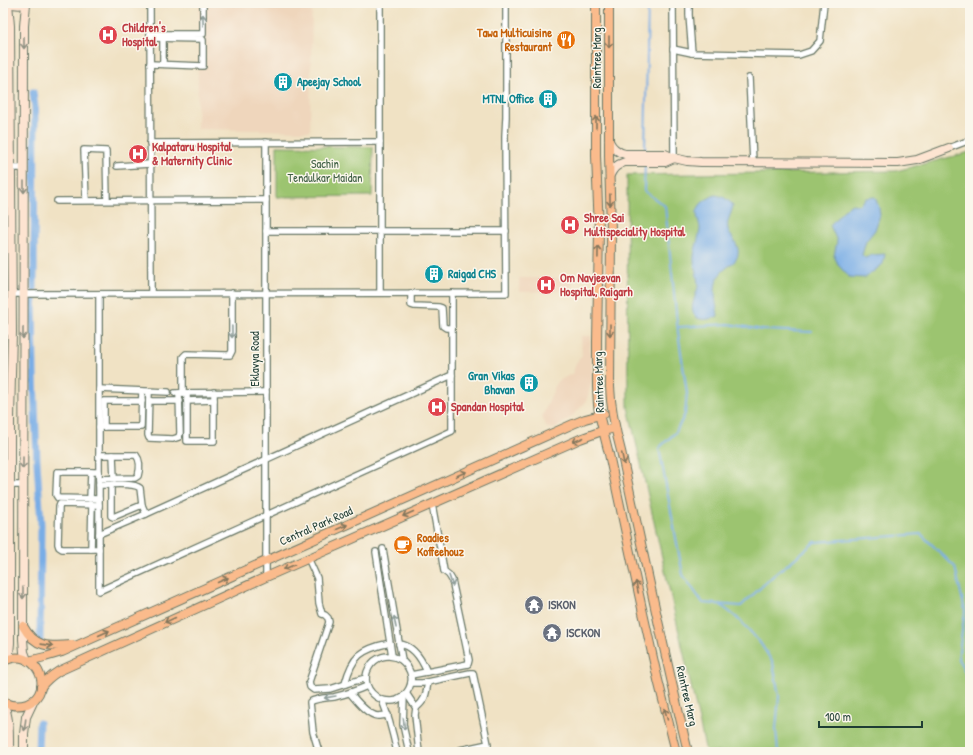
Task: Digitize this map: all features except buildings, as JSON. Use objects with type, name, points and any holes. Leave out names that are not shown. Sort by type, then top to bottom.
[{"type":"main road","points":[[4,662],[9,653],[10,643],[7,544],[7,485],[12,329],[7,168],[7,54],[10,26],[9,3],[14,5],[27,4],[24,34],[26,294],[23,485],[23,646],[28,660],[35,666],[40,674],[41,688]]},
{"type":"main road","name":"Raintree Marg","points":[[596,3],[596,156],[599,230],[597,379],[600,415],[658,680],[676,752]]},
{"type":"main road","name":"Raintree Marg","points":[[609,3],[609,141],[611,230],[610,387],[612,412],[670,678],[688,752]]},
{"type":"main road","points":[[609,141],[612,147],[618,152],[637,158],[652,158],[665,154],[687,161],[701,162],[898,162],[917,160],[949,148]]},
{"type":"main road","points":[[610,175],[614,168],[621,163],[637,158]]},
{"type":"main road","name":"Central Park Road","points":[[4,662],[13,658],[23,658],[28,660],[53,655],[80,644],[573,424],[585,419],[612,412]]},
{"type":"main road","points":[[24,752],[26,717],[41,688],[52,675],[59,671],[308,558],[580,439],[615,428]]},
{"type":"main road","points":[[23,626],[28,636],[38,643],[56,646],[80,644]]},
{"type":"main road","points":[[3,702],[21,706],[34,700]]},
{"type":"main road","points":[[3,702],[9,721],[10,752]]},
{"type":"street","points":[[150,3],[151,294]]},
{"type":"street","points":[[150,36],[203,34],[203,3]]},
{"type":"street","points":[[380,3],[380,293]]},
{"type":"street","points":[[11,294],[506,293],[506,3]]},
{"type":"street","points":[[673,3],[674,158]]},
{"type":"street","points":[[689,3],[692,53]]},
{"type":"street","points":[[673,49],[692,53],[799,55],[811,51],[820,42],[824,3]]},
{"type":"street","points":[[150,36],[203,40],[203,66],[150,64]]},
{"type":"street","points":[[163,38],[163,64]]},
{"type":"street","points":[[749,78],[753,162]]},
{"type":"street","points":[[949,148],[970,140]]},
{"type":"street","name":"Eklavya Road","points":[[266,142],[266,577]]},
{"type":"street","points":[[150,143],[380,142]]},
{"type":"street","points":[[86,200],[84,150],[106,150],[107,200]]},
{"type":"street","points":[[118,166],[150,164]]},
{"type":"street","points":[[7,168],[24,168]]},
{"type":"street","points":[[57,201],[266,200]]},
{"type":"street","points":[[266,231],[506,231]]},
{"type":"street","points":[[149,392],[149,438],[179,438],[182,357],[186,354],[230,355],[232,351],[232,293]]},
{"type":"street","points":[[411,293],[411,305],[442,308],[443,326],[446,328],[452,328]]},
{"type":"street","points":[[142,401],[104,401],[99,455],[99,591],[452,432],[452,293]]},
{"type":"street","points":[[99,294],[99,389],[102,427]]},
{"type":"street","points":[[3,327],[12,329]]},
{"type":"street","points":[[3,332],[12,329]]},
{"type":"street","points":[[99,534],[452,375]]},
{"type":"street","points":[[99,389],[168,392]]},
{"type":"street","points":[[102,427],[141,427],[142,391]]},
{"type":"street","points":[[181,393],[187,401],[187,441],[214,441],[214,392]]},
{"type":"street","points":[[181,393],[266,392]]},
{"type":"street","points":[[187,401],[214,400]]},
{"type":"street","points":[[149,401],[180,402]]},
{"type":"street","points":[[99,455],[136,455],[140,467],[138,476],[135,478],[114,479],[99,482]]},
{"type":"street","points":[[113,455],[114,479]]},
{"type":"street","points":[[91,502],[58,498],[56,495],[57,472],[99,472]]},
{"type":"street","points":[[91,472],[91,549]]},
{"type":"street","points":[[99,482],[111,485],[138,486],[140,488],[142,505],[146,514]]},
{"type":"street","points":[[7,485],[23,485]]},
{"type":"street","points":[[111,485],[111,516],[114,517],[142,505]]},
{"type":"street","points":[[99,502],[60,504],[58,514],[59,547],[62,549],[99,549]]},
{"type":"street","points":[[411,675],[468,664],[469,660],[452,580],[444,571],[442,565],[432,504]]},
{"type":"street","points":[[383,549],[402,660]]},
{"type":"street","points":[[376,552],[392,656]]},
{"type":"street","points":[[308,558],[317,578],[319,603],[322,614],[328,618],[329,622],[309,682],[310,687],[314,690],[330,689],[366,678]]},
{"type":"street","points":[[345,684],[347,676],[356,658],[366,650],[390,643]]},
{"type":"street","points":[[399,644],[405,644],[418,656],[427,672]]},
{"type":"street","points":[[392,656],[402,660],[409,668],[411,683],[405,694],[397,700],[382,700],[375,697],[370,692],[367,686],[367,671],[376,660],[383,657],[392,656]]},
{"type":"street","points":[[411,683],[423,683],[470,672],[472,673],[488,744],[460,750],[459,752]]},
{"type":"street","points":[[419,752],[415,715],[416,708],[422,703],[426,694],[428,682]]},
{"type":"street","points":[[319,752],[313,732],[310,702],[313,700],[350,693],[367,686]]},
{"type":"street","points":[[350,693],[371,714],[378,716],[388,715]]},
{"type":"street","points":[[405,694],[416,708]]},
{"type":"street","points":[[405,694],[403,725],[409,752]]},
{"type":"street","points":[[382,700],[392,728],[397,752]]},
{"type":"shaded area","points":[[199,3],[312,3],[310,131],[197,129]]},
{"type":"shaded area","name":"Om Navjeevan Hospital, Raigarh","points":[[519,278],[573,278],[573,291],[519,292]]},
{"type":"shaded area","points":[[581,336],[591,336],[590,350],[593,378],[586,402],[571,417],[555,429],[547,428],[542,417],[557,382],[573,373],[576,363],[582,356]]},
{"type":"green space","name":"Sachin Tendulkar Maidan","points":[[277,146],[373,147],[372,196],[277,197]]},
{"type":"green space","points":[[970,152],[970,752],[706,752],[628,407],[627,175],[896,171]]},
{"type":"water","points":[[715,195],[725,198],[733,205],[728,220],[728,229],[738,247],[738,254],[734,261],[720,275],[715,286],[718,316],[709,319],[700,319],[695,316],[692,309],[698,286],[694,260],[700,229],[697,211],[702,203]]},
{"type":"water","points":[[875,197],[880,215],[875,230],[866,241],[862,255],[865,258],[872,255],[885,254],[883,264],[865,278],[849,277],[839,266],[834,256],[837,241],[830,225],[845,209],[852,204],[859,205],[866,198]]},
{"type":"waterway","points":[[645,151],[648,3]]},
{"type":"waterway","points":[[33,92],[35,107],[34,288]]},
{"type":"waterway","points":[[645,163],[644,191],[665,206],[678,332],[687,393],[685,414],[676,432],[659,448],[683,575],[703,603],[741,606],[773,576],[815,542],[921,534],[955,567],[965,611],[958,659],[970,682]]},
{"type":"waterway","points":[[33,300],[34,288]]},
{"type":"waterway","points":[[33,300],[37,462],[41,524],[40,640]]},
{"type":"waterway","points":[[678,327],[729,324],[763,330],[812,332]]},
{"type":"waterway","points":[[721,605],[747,628],[761,644],[773,663],[779,696],[776,729],[778,752]]},
{"type":"waterway","points":[[38,752],[39,723]]},
{"type":"place","name":"Children's Hospital","points":[[108,35]]},
{"type":"place","name":"Tawa Multicuisine Restaurant","points":[[566,40]]},
{"type":"place","name":"Apeejay School","points":[[283,82]]},
{"type":"place","name":"MTNL Office","points":[[548,99]]},
{"type":"place","name":"Kalpataru Hospital & Maternity Clinic","points":[[138,154]]},
{"type":"place","name":"Shree Sai Multispeciality Hospital","points":[[570,225]]},
{"type":"place","name":"Raigad CHS","points":[[434,274]]},
{"type":"place","name":"Om Navjeevan Hospital, Raigarh","points":[[546,285]]},
{"type":"place","name":"Gran Vikas Bhavan","points":[[529,383]]},
{"type":"place","name":"Spandan Hospital","points":[[437,407]]},
{"type":"place","name":"Roadies Koffeehouz","points":[[403,545]]},
{"type":"place","name":"ISKON","points":[[534,605]]},
{"type":"place","name":"ISCKON","points":[[552,633]]}]
